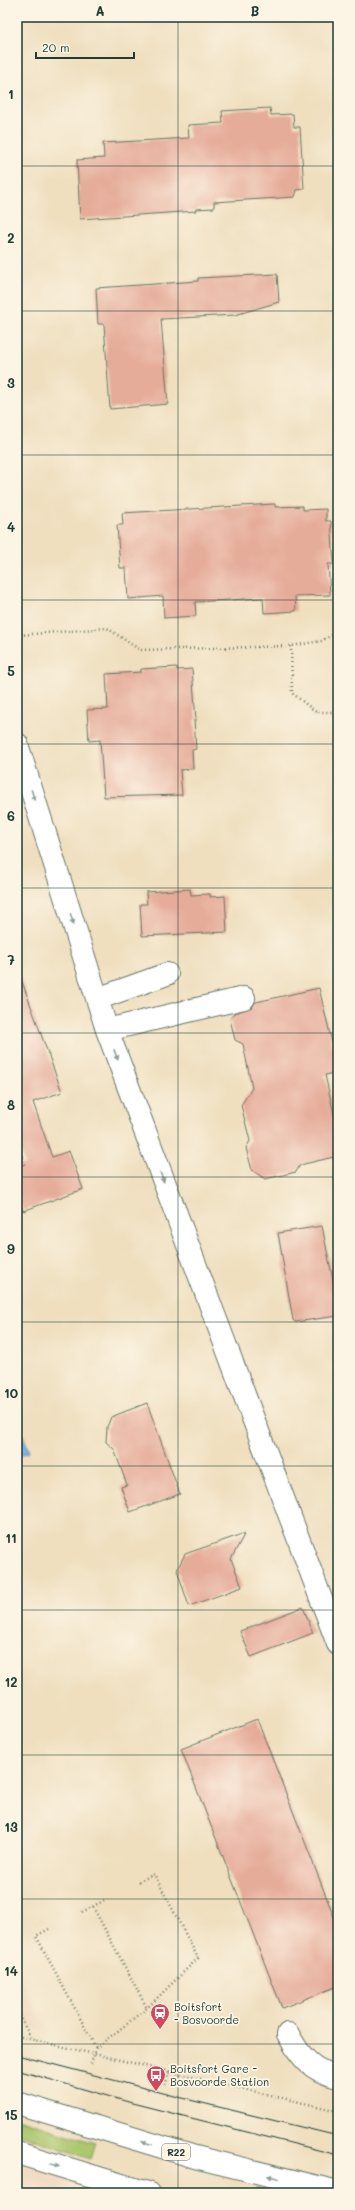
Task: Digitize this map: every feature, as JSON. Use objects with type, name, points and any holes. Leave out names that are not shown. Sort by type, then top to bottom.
[{"type":"street","points":[[17,744],[107,1030],[338,1644]]},
{"type":"street","points":[[97,999],[167,974]]},
{"type":"street","points":[[107,1030],[244,998]]},
{"type":"street","points":[[288,2034],[297,2052],[311,2065],[338,2077]]},
{"type":"street","name":"R22","points":[[17,2103],[195,2157],[338,2192]]},
{"type":"street","points":[[17,2153],[148,2193]]},
{"type":"path","points":[[20,635],[107,628],[140,650],[291,646],[322,641],[338,632]]},
{"type":"path","points":[[291,646],[292,693],[316,712],[338,712]]},
{"type":"path","points":[[91,2064],[96,2048],[147,2008],[198,1958],[154,1874],[138,1882]]},
{"type":"path","points":[[82,1912],[107,1899]]},
{"type":"path","points":[[93,1906],[147,2008]]},
{"type":"path","points":[[49,1929],[36,1936],[96,2048]]},
{"type":"path","points":[[17,2012],[32,2040]]},
{"type":"path","points":[[17,2036],[338,2111]]},
{"type":"path","points":[[165,2085],[169,2072]]},
{"type":"shaded area","points":[[17,1975],[49,2033],[17,2023]]},
{"type":"shaded area","points":[[17,2163],[120,2193],[17,2193]]},
{"type":"green space","points":[[17,2119],[95,2143],[90,2159],[17,2133]]},
{"type":"green space","points":[[256,2187],[277,2193],[255,2193]]},
{"type":"water","points":[[17,1419],[29,1452],[17,1456]]},
{"type":"building","points":[[270,108],[271,115],[293,114],[294,127],[300,127],[304,189],[297,190],[295,197],[214,202],[214,208],[196,209],[196,211],[80,219],[77,160],[104,158],[103,143],[189,138],[188,125],[223,123],[222,111]]},
{"type":"building","points":[[277,274],[279,302],[235,315],[161,319],[168,404],[110,409],[104,324],[98,324],[96,288],[198,281],[198,278]]},
{"type":"building","points":[[275,504],[275,507],[303,506],[303,510],[326,509],[326,521],[331,521],[334,564],[328,564],[330,595],[295,596],[296,611],[264,613],[263,598],[195,602],[196,616],[164,618],[163,596],[128,599],[126,568],[120,568],[117,525],[123,525],[122,513]]},
{"type":"building","points":[[177,667],[177,670],[192,669],[196,720],[194,720],[196,749],[192,750],[193,769],[180,770],[182,795],[104,797],[100,740],[89,741],[87,710],[108,709],[106,674],[141,672],[141,669]]},
{"type":"building","points":[[190,889],[191,895],[210,894],[210,897],[225,896],[227,932],[142,936],[140,904],[147,904],[146,892]]},
{"type":"building","points":[[20,976],[62,1092],[33,1102],[52,1157],[69,1151],[83,1189],[23,1211],[17,1195],[17,1167],[25,1164],[17,1142],[17,977]]},
{"type":"building","points":[[319,988],[338,1068],[338,1072],[325,1075],[338,1132],[338,1156],[300,1165],[296,1172],[265,1179],[252,1170],[246,1148],[250,1141],[241,1105],[252,1088],[243,1044],[235,1040],[230,1019],[235,1013],[252,1007],[256,1002]]},
{"type":"building","points":[[322,1226],[338,1305],[338,1316],[295,1322],[293,1320],[278,1233]]},
{"type":"building","points":[[147,1403],[180,1494],[130,1512],[121,1487],[127,1485],[114,1449],[106,1442],[107,1427],[111,1417]]},
{"type":"building","points":[[245,1533],[231,1559],[242,1587],[189,1606],[177,1570],[185,1554]]},
{"type":"building","points":[[303,1607],[313,1633],[251,1657],[240,1631]]},
{"type":"building","points":[[257,1719],[338,1927],[338,1986],[282,2008],[181,1749]]},
{"type":"tram line","points":[[17,2055],[194,2101],[338,2136]]},
{"type":"tram line","points":[[17,2070],[132,2103],[338,2155]]},
{"type":"place","name":"Boitsfort - Bosvoorde","points":[[160,2030]]},
{"type":"place","name":"Boitsfort Gare - Bosvoorde Station","points":[[156,2092]]}]
